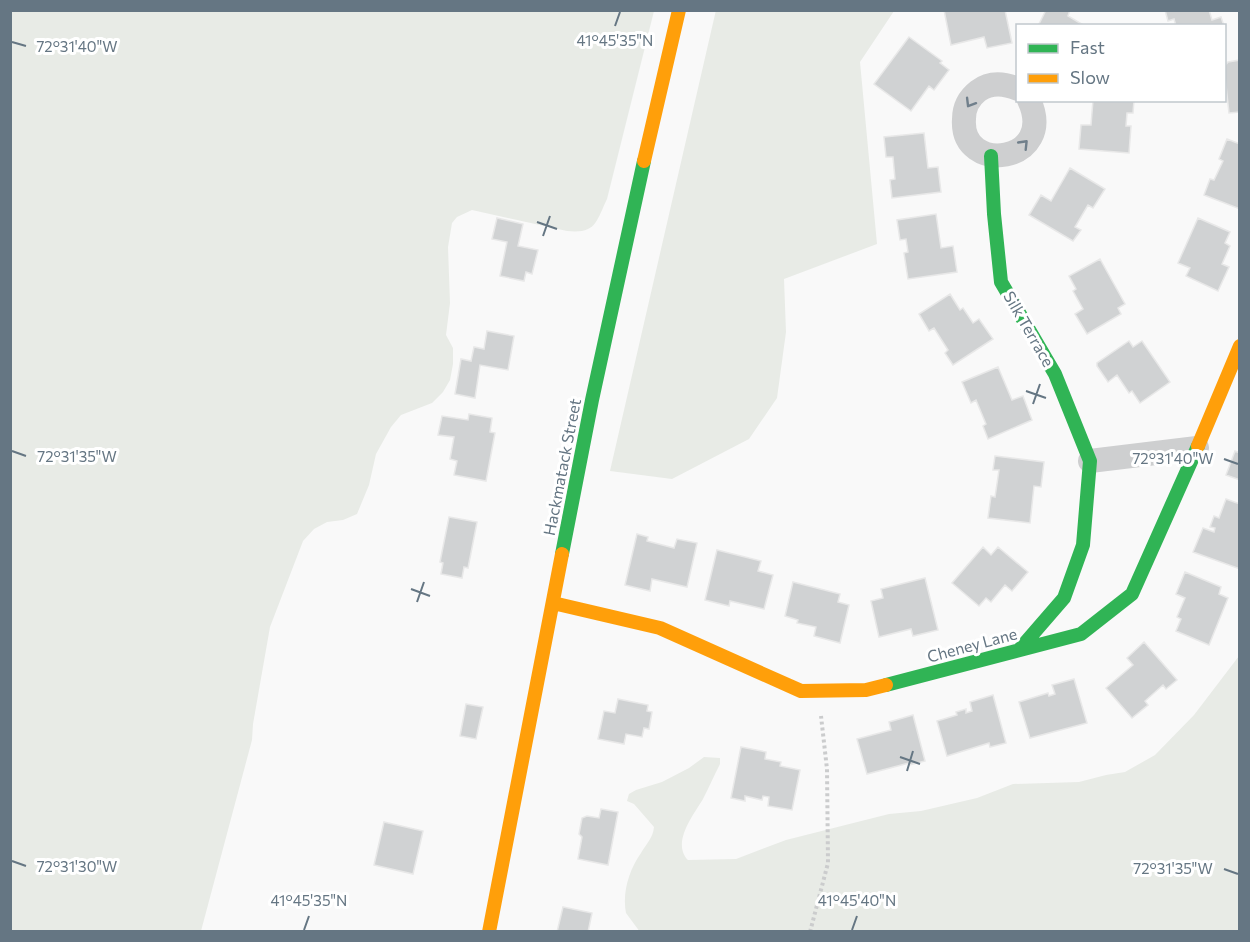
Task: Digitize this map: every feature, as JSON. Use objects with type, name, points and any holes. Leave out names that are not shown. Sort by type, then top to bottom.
[{"type":"street","name":"Hackmatack Street","points":[[489,932],[592,400],[633,206],[679,10]]},
{"type":"street","points":[[1016,88],[998,84],[976,92],[964,111],[963,123],[972,144],[991,156],[1015,153],[1032,135],[1035,123],[1034,111],[1030,102]]},
{"type":"street","name":"Silk Terrace","points":[[991,156],[994,214],[1002,282],[1055,374],[1090,461],[1083,544],[1064,598],[1019,650]]},
{"type":"street","name":"Cheney Lane","points":[[553,603],[660,628],[801,691],[866,690],[1081,634],[1132,594],[1197,448],[1239,346]]},
{"type":"street","points":[[1090,461],[1197,448]]},
{"type":"path","points":[[810,932],[828,863],[828,769],[824,725],[814,691]]},
{"type":"shaded area","points":[[716,10],[894,11],[860,62],[877,244],[784,279],[786,332],[777,398],[749,439],[672,479],[610,471]]},
{"type":"shaded area","points":[[10,11],[654,11],[607,199],[594,225],[584,231],[567,231],[472,210],[457,217],[452,223],[448,247],[450,303],[446,335],[453,348],[450,380],[443,392],[432,403],[401,415],[391,427],[376,454],[369,485],[357,514],[343,520],[327,522],[314,529],[303,541],[270,627],[252,740],[201,931],[11,931]]},
{"type":"shaded area","points":[[1239,656],[1239,931],[640,932],[626,913],[625,898],[630,874],[651,838],[654,827],[634,804],[627,801],[629,794],[662,782],[704,757],[720,758],[720,764],[686,829],[682,845],[683,853],[688,860],[736,859],[786,840],[889,814],[921,811],[977,798],[1013,784],[1079,782],[1125,772],[1155,755],[1194,715]]},
{"type":"building","points":[[944,10],[1005,10],[1012,43],[987,48],[984,37],[951,45]]},
{"type":"building","points":[[1046,10],[1070,10],[1068,16],[1082,24],[1039,24]]},
{"type":"building","points":[[1165,10],[1209,10],[1212,20],[1221,17],[1223,24],[1175,24],[1174,19],[1168,21]]},
{"type":"building","points":[[909,37],[942,61],[940,63],[949,70],[934,90],[929,86],[911,111],[874,84]]},
{"type":"building","points":[[1240,60],[1240,112],[1229,113],[1226,85],[1228,62]]},
{"type":"building","points":[[1093,102],[1134,102],[1133,113],[1127,113],[1126,126],[1131,126],[1129,153],[1079,149],[1081,125],[1091,125]]},
{"type":"building","points":[[924,133],[928,168],[938,167],[941,192],[892,198],[890,180],[895,179],[893,157],[886,157],[884,137]]},
{"type":"building","points":[[1227,139],[1240,144],[1240,209],[1204,195],[1210,179],[1214,180],[1223,161],[1219,159]]},
{"type":"building","points":[[1070,168],[1105,189],[1093,208],[1088,205],[1075,227],[1081,230],[1073,241],[1029,215],[1041,195],[1051,201]]},
{"type":"building","points":[[936,214],[941,248],[953,246],[957,272],[908,279],[904,253],[908,252],[906,239],[900,240],[897,220]]},
{"type":"building","points":[[497,218],[523,224],[518,246],[538,250],[532,274],[526,272],[524,281],[500,276],[507,242],[492,239]]},
{"type":"building","points":[[1198,218],[1230,232],[1225,243],[1230,246],[1222,264],[1229,267],[1218,291],[1186,276],[1190,268],[1178,263]]},
{"type":"building","points":[[1100,259],[1125,304],[1118,308],[1121,314],[1087,334],[1075,314],[1083,309],[1073,291],[1076,289],[1069,276]]},
{"type":"building","points":[[950,294],[960,310],[963,308],[973,323],[979,319],[993,339],[953,365],[945,353],[948,350],[934,328],[929,331],[919,314]]},
{"type":"building","points":[[487,331],[514,336],[508,370],[480,365],[475,398],[455,394],[461,359],[471,361],[474,347],[484,349]]},
{"type":"building","points":[[1129,341],[1133,347],[1142,341],[1170,382],[1140,403],[1132,391],[1129,393],[1117,375],[1108,382],[1097,366],[1097,363]]},
{"type":"building","points":[[998,367],[1012,400],[1023,396],[1032,420],[988,439],[983,426],[986,424],[976,400],[971,403],[962,382]]},
{"type":"building","points":[[469,414],[492,418],[490,432],[495,433],[486,481],[454,475],[457,461],[450,459],[454,437],[438,435],[442,416],[468,420]]},
{"type":"building","points":[[1235,451],[1240,453],[1240,480],[1226,475]]},
{"type":"building","points":[[995,456],[1044,462],[1041,487],[1034,486],[1030,523],[988,518],[991,496],[995,497],[999,470],[993,470]]},
{"type":"building","points":[[1226,499],[1240,504],[1240,569],[1193,552],[1203,528],[1214,532],[1215,528],[1210,527],[1214,516],[1219,518]]},
{"type":"building","points":[[449,517],[477,522],[468,568],[464,567],[462,578],[441,574],[443,563],[440,562]]},
{"type":"building","points":[[637,534],[648,537],[647,541],[674,548],[677,539],[697,543],[687,587],[652,579],[650,591],[625,585]]},
{"type":"building","points":[[983,547],[991,555],[998,547],[1028,572],[1012,591],[1005,585],[991,602],[986,598],[979,606],[952,583]]},
{"type":"building","points":[[717,550],[761,561],[758,571],[773,575],[764,609],[730,601],[729,606],[705,600]]},
{"type":"building","points":[[1185,572],[1221,587],[1219,594],[1228,598],[1209,645],[1176,631],[1181,619],[1177,617],[1185,598],[1176,594]]},
{"type":"building","points":[[925,578],[938,630],[913,636],[911,629],[879,637],[871,601],[883,598],[881,589]]},
{"type":"building","points":[[793,582],[840,594],[838,602],[849,605],[840,643],[814,636],[816,627],[797,623],[798,620],[785,616]]},
{"type":"building","points":[[1144,642],[1177,680],[1166,689],[1163,685],[1145,701],[1148,705],[1132,718],[1106,688],[1133,665],[1127,658]]},
{"type":"building","points":[[1074,679],[1087,723],[1030,738],[1019,702],[1048,693],[1049,696],[1055,694],[1052,685]]},
{"type":"building","points":[[993,695],[1006,743],[990,747],[989,743],[947,756],[937,721],[957,715],[956,712],[966,709],[966,713],[972,711],[970,702]]},
{"type":"building","points":[[618,699],[648,705],[647,711],[652,712],[649,729],[644,728],[642,737],[626,734],[624,744],[598,739],[604,711],[615,713]]},
{"type":"building","points":[[466,704],[483,707],[476,739],[460,736]]},
{"type":"building","points":[[913,715],[925,761],[867,774],[857,739],[891,730],[889,722]]},
{"type":"building","points":[[741,747],[766,752],[765,759],[781,762],[780,766],[800,770],[792,810],[768,806],[769,797],[763,796],[762,800],[745,796],[745,801],[731,798]]},
{"type":"building","points":[[601,809],[618,812],[608,865],[578,859],[582,837],[579,834],[582,818],[587,816],[599,818]]},
{"type":"building","points":[[384,822],[423,831],[413,874],[374,865]]},
{"type":"building","points":[[563,907],[592,913],[588,932],[557,932]]},
{"type":"traffic: fast","points":[[991,156],[1001,282],[1055,374],[1090,461],[1083,545],[1064,598],[1019,650]]},
{"type":"traffic: fast","points":[[562,554],[592,400],[644,161]]},
{"type":"traffic: fast","points":[[886,685],[1081,634],[1132,594],[1198,446]]},
{"type":"traffic: slow","points":[[644,161],[679,10]]},
{"type":"traffic: slow","points":[[1198,446],[1240,346]]},
{"type":"traffic: slow","points":[[489,932],[562,554]]},
{"type":"traffic: slow","points":[[553,603],[660,628],[801,691],[866,690],[886,685]]}]
